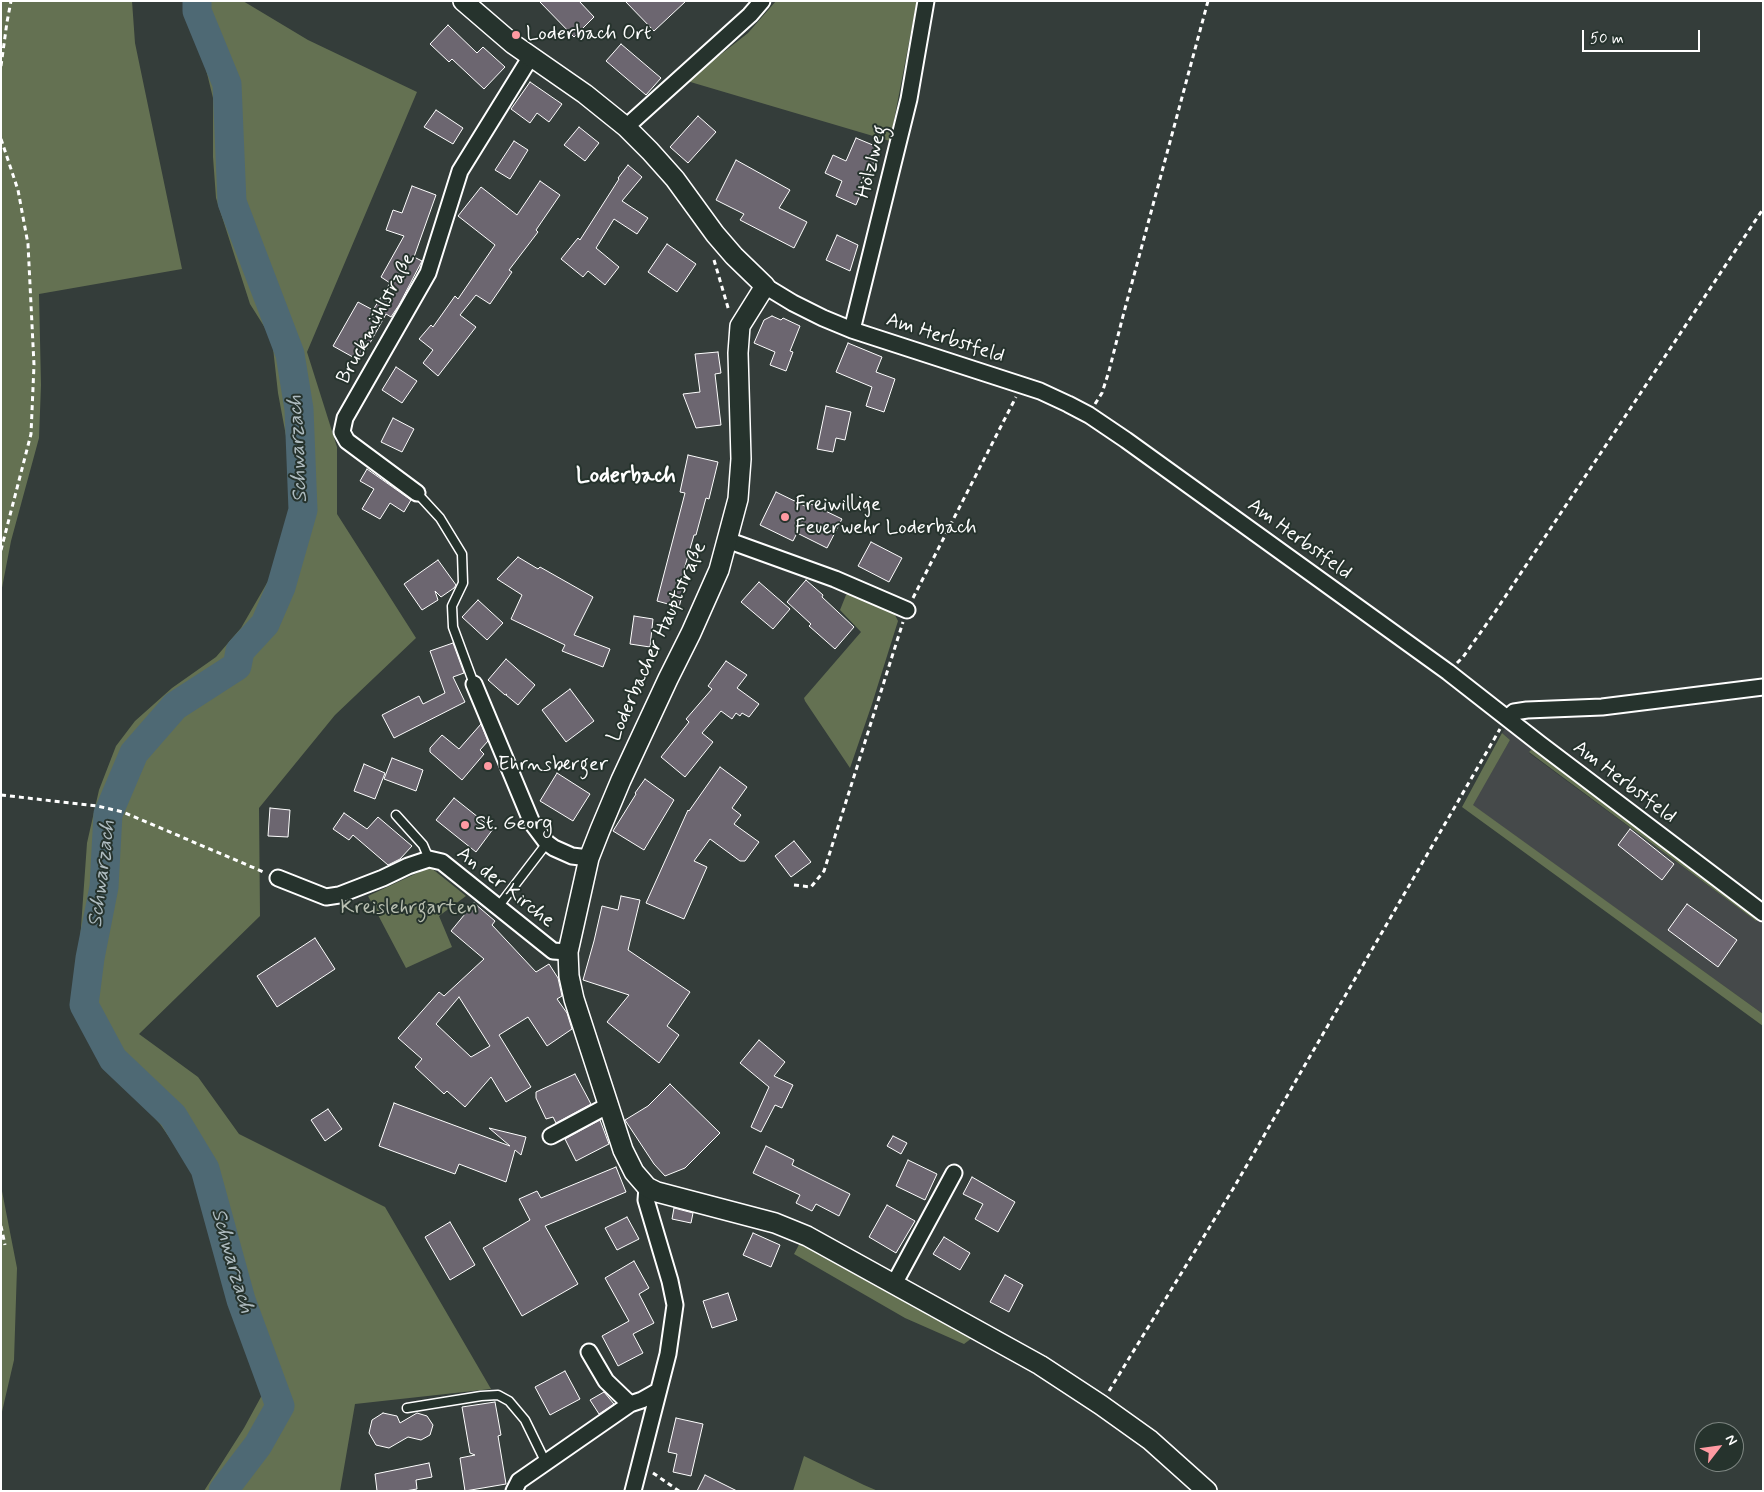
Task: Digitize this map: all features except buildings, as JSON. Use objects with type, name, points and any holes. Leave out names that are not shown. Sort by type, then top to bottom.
[{"type":"street","points":[[462,1],[530,58],[585,94],[626,127],[650,150],[734,256],[765,286]]},
{"type":"street","points":[[626,127],[750,15],[762,1]]},
{"type":"street","name":"Hölzlweg","points":[[852,330],[909,99],[926,1]]},
{"type":"street","name":"Bruckmühlstraße","points":[[417,492],[347,441],[342,432],[346,418],[428,274],[460,171],[530,58]]},
{"type":"street","name":"Am Herbstfeld","points":[[765,286],[793,303],[852,330],[1022,385],[1068,404],[1088,415],[1126,440],[1448,672],[1763,913]]},
{"type":"street","name":"Loderbacher Hauptstraße","points":[[647,1187],[634,1172],[623,1150],[608,1106],[574,999],[569,976],[568,952],[589,858],[621,780],[719,570],[738,498],[741,459],[738,353],[740,326],[765,286]]},
{"type":"street","name":"Loderbacher Hauptstraße","points":[[727,540],[835,579],[907,610]]},
{"type":"street","points":[[474,684],[532,823],[548,844],[572,856],[589,858]]},
{"type":"street","points":[[1507,718],[1514,712],[1527,710],[1602,707],[1763,687]]},
{"type":"street","name":"An der Kirche","points":[[278,878],[326,897],[340,896],[408,866],[430,859],[442,862],[553,951],[568,952]]},
{"type":"street","points":[[551,1136],[608,1106]]},
{"type":"street","points":[[894,1284],[954,1173]]},
{"type":"street","points":[[633,1491],[668,1354],[675,1305],[670,1280],[646,1200],[647,1187],[657,1192],[775,1223],[807,1236],[1040,1365],[1150,1440],[1207,1491]]},
{"type":"street","points":[[589,1352],[606,1382],[630,1404]]},
{"type":"street","points":[[514,1491],[519,1481],[630,1404],[658,1391]]},
{"type":"lane","points":[[417,492],[440,518],[462,554],[464,583],[452,606],[453,627],[474,684]]},
{"type":"lane","points":[[396,814],[423,845],[430,859]]},
{"type":"lane","points":[[498,907],[548,844]]},
{"type":"lane","points":[[407,1408],[481,1396],[498,1396],[509,1401],[525,1420],[546,1463]]},
{"type":"path","points":[[1,66],[11,1]]},
{"type":"path","points":[[1088,415],[1102,393],[1110,371],[1123,316],[1208,1]]},
{"type":"path","points":[[1,139],[18,190],[28,244],[34,364],[31,434],[1,550]]},
{"type":"path","points":[[1448,672],[1463,657],[1493,615],[1763,209]]},
{"type":"path","points":[[715,234],[712,251],[718,276],[730,313],[740,326]]},
{"type":"path","points":[[794,885],[811,888],[824,871],[907,610],[1022,385]]},
{"type":"path","points":[[1101,1405],[1233,1189],[1507,718]]},
{"type":"path","points":[[1,795],[97,806],[123,812],[278,878]]},
{"type":"path","points":[[1,1226],[5,1245]]},
{"type":"path","points":[[640,1465],[679,1491]]},
{"type":"shaded area","points":[[1506,728],[1534,747],[1529,753],[1756,921],[1760,917],[1763,919],[1763,1014],[1472,805],[1510,740],[1502,733]]},
{"type":"green space","points":[[1,1],[132,1],[135,43],[182,269],[39,294],[41,385],[39,438],[11,541],[1,593]]},
{"type":"green space","points":[[184,1],[243,1],[308,40],[417,92],[307,352],[337,447],[337,514],[416,638],[335,715],[259,808],[260,916],[139,1034],[198,1077],[239,1134],[385,1207],[491,1389],[355,1404],[340,1491],[204,1491],[244,1428],[262,1395],[248,1357],[213,1237],[190,1167],[160,1124],[102,1059],[71,1001],[80,941],[87,843],[99,790],[116,746],[135,721],[172,688],[216,657],[241,628],[271,576],[289,531],[294,479],[278,393],[272,339],[250,304],[216,198],[213,157],[213,98],[203,57]]},
{"type":"green space","points":[[776,1],[917,1],[890,141],[687,81],[748,33]]},
{"type":"green space","points":[[853,593],[894,613],[898,621],[850,768],[804,698],[861,632],[840,610],[846,595]]},
{"type":"green space","points":[[1502,733],[1510,740],[1473,805],[1763,1014],[1763,1026],[1462,807]]},
{"type":"green space","points":[[1534,747],[1760,917],[1756,921],[1529,752]]},
{"type":"green space","name":"Kreislehrgarten","points":[[430,867],[466,896],[439,916],[452,947],[406,968],[368,896]]},
{"type":"green space","points":[[1,1186],[17,1268],[14,1360],[1,1416]]},
{"type":"green space","points":[[801,1241],[972,1338],[964,1344],[905,1318],[794,1254]]},
{"type":"green space","points":[[804,1456],[864,1485],[878,1491],[793,1491]]},
{"type":"waterway","name":"Schwarzach","points":[[197,1],[197,11],[227,84],[232,202],[290,354],[299,409],[303,510],[281,587],[265,624],[240,651],[237,666],[175,706],[134,753],[108,814],[104,887],[90,958],[84,1005],[113,1059],[173,1116],[205,1169],[241,1300],[280,1406],[258,1445],[223,1491]]},
{"type":"place","name":"Loderbach Ort","points":[[516,35]]},
{"type":"place","name":"Freiwillige Feuerwehr Loderbach","points":[[785,517]]},
{"type":"place","name":"Ehrnsberger","points":[[488,766]]},
{"type":"place","name":"St. Georg","points":[[465,825]]},
{"type":"district","name":"Loderbach","points":[[626,477]]}]
